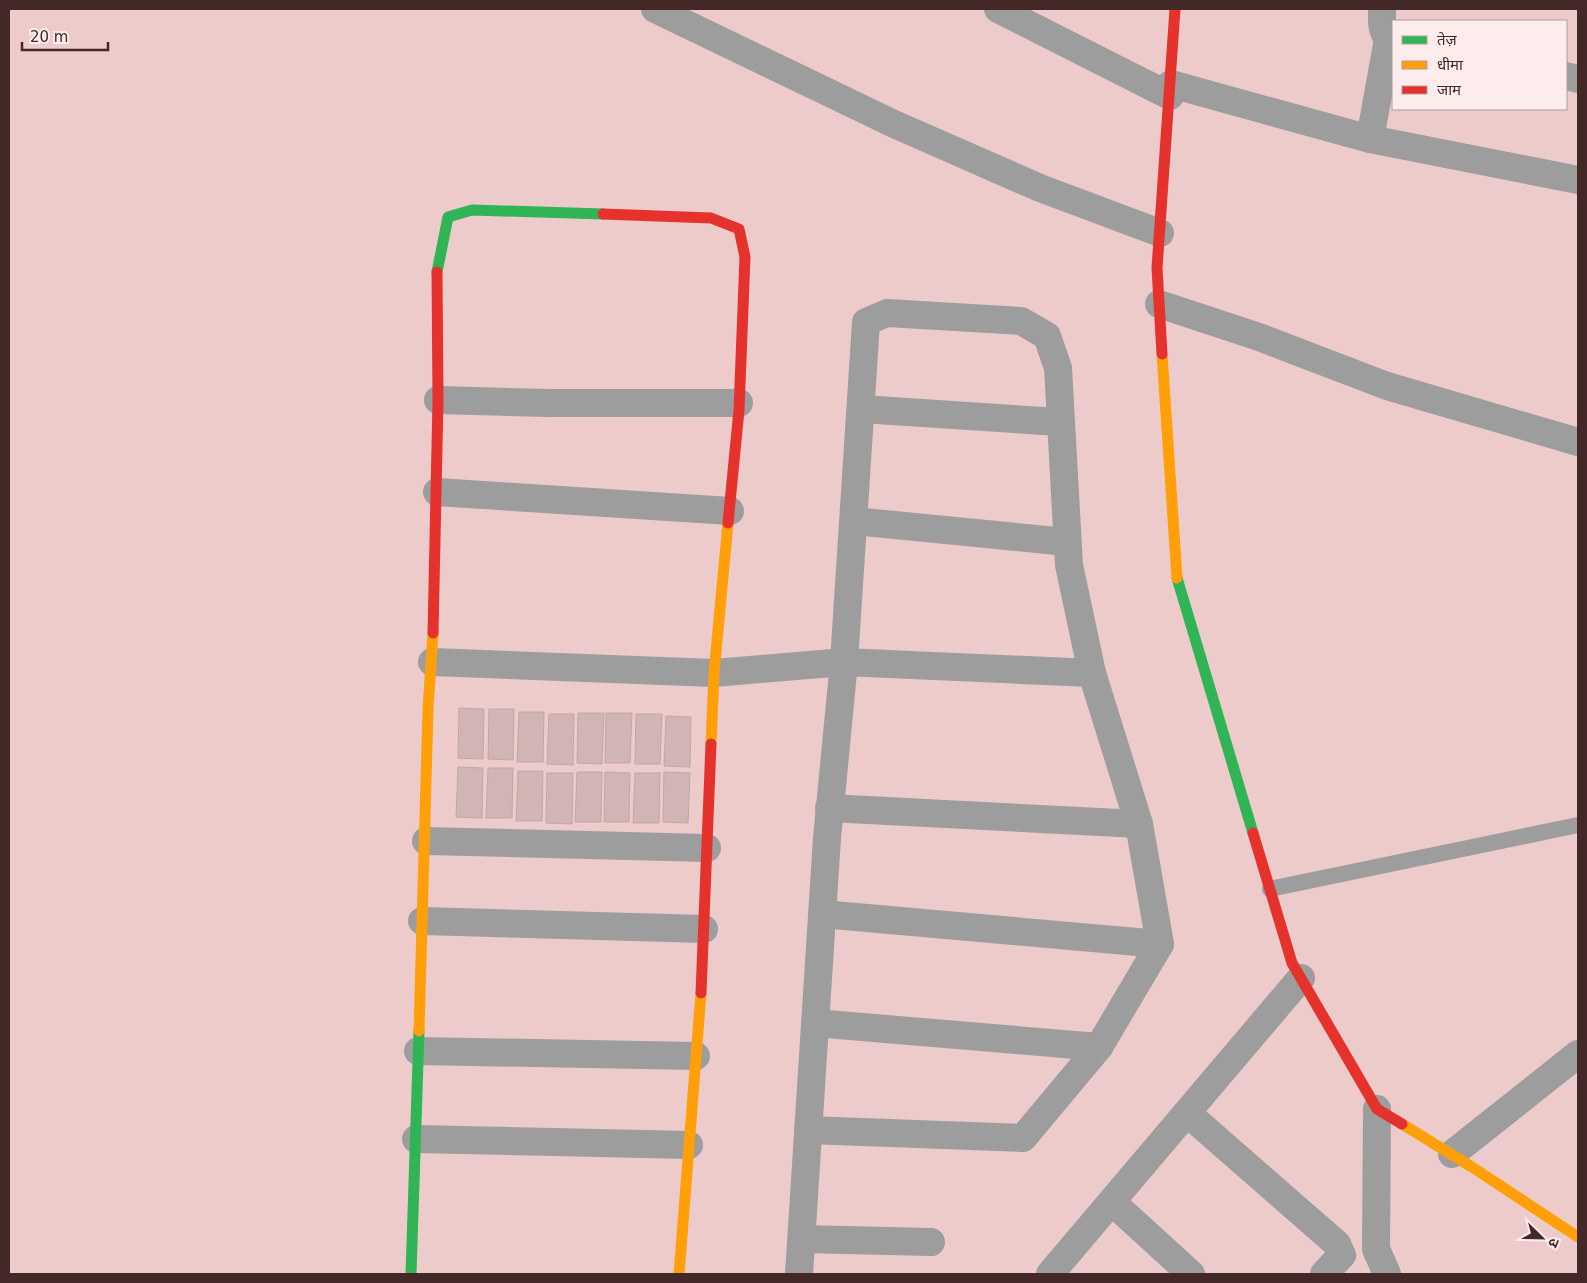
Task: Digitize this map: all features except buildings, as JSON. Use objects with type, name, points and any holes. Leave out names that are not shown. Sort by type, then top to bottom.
[{"type":"street","points":[[655,9],[912,132],[1040,188],[1160,233]]},
{"type":"street","points":[[998,9],[1170,90],[1370,140],[1578,180]]},
{"type":"street","points":[[1175,9],[1157,268],[1175,572],[1292,962],[1377,1109],[1452,1154],[1578,1237]]},
{"type":"street","points":[[1370,140],[1391,40],[1383,31],[1382,9]]},
{"type":"street","points":[[411,1274],[426,841],[428,709],[432,662],[437,492],[437,267],[448,217],[472,210],[711,218],[739,229],[745,258],[739,403],[714,673],[704,929],[679,1274]]},
{"type":"street","points":[[1159,304],[1260,337],[1388,386],[1578,442]]},
{"type":"street","points":[[799,1274],[802,1239],[808,1130],[829,808],[844,662],[866,322],[887,313],[1021,321],[1047,336],[1058,368],[1059,422],[1069,565],[1092,674],[1139,824],[1160,944],[1099,1047],[1023,1138],[808,1130]]},
{"type":"street","points":[[438,400],[548,404],[739,403]]},
{"type":"street","points":[[861,409],[1059,422]]},
{"type":"street","points":[[437,492],[730,511]]},
{"type":"street","points":[[854,521],[1067,542]]},
{"type":"street","points":[[432,662],[714,673],[844,662],[1092,674]]},
{"type":"street","points":[[829,808],[1139,824]]},
{"type":"street","points":[[426,841],[708,848]]},
{"type":"street","points":[[822,914],[1160,944]]},
{"type":"street","points":[[422,921],[704,929]]},
{"type":"street","points":[[1050,1274],[1301,978]]},
{"type":"street","points":[[815,1023],[1099,1047]]},
{"type":"street","points":[[418,1051],[696,1056]]},
{"type":"street","points":[[1452,1154],[1578,1054]]},
{"type":"street","points":[[1377,1109],[1376,1249],[1387,1274]]},
{"type":"street","points":[[1187,1113],[1337,1244],[1342,1255],[1324,1274]]},
{"type":"street","points":[[416,1139],[689,1146]]},
{"type":"street","points":[[1112,1202],[1191,1274]]},
{"type":"street","points":[[802,1239],[932,1242]]},
{"type":"lane","points":[[1270,889],[1578,825]]},
{"type":"traffic: fast","points":[[437,272],[448,217],[472,210],[603,214]]},
{"type":"traffic: fast","points":[[1177,578],[1253,833]]},
{"type":"traffic: fast","points":[[411,1274],[419,1031]]},
{"type":"traffic: slow","points":[[1162,354],[1177,578]]},
{"type":"traffic: slow","points":[[711,744],[714,673],[728,523]]},
{"type":"traffic: slow","points":[[419,1031],[428,709],[433,633]]},
{"type":"traffic: slow","points":[[679,1274],[701,993]]},
{"type":"traffic: slow","points":[[1402,1124],[1472,1167],[1578,1237]]},
{"type":"traffic: jam","points":[[1162,354],[1157,268],[1175,9]]},
{"type":"traffic: jam","points":[[603,214],[711,218],[739,229],[745,257],[739,410],[728,523]]},
{"type":"traffic: jam","points":[[433,633],[438,400],[437,272]]},
{"type":"traffic: jam","points":[[701,993],[711,744]]},
{"type":"traffic: jam","points":[[1253,833],[1292,963],[1377,1109],[1402,1124]]}]
